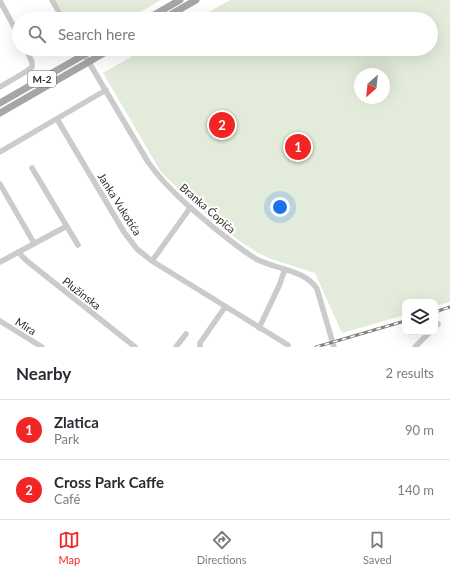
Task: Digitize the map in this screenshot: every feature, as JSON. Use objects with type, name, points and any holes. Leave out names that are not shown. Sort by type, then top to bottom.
[{"type":"main road","points":[[159,12],[180,0]]},
{"type":"main road","points":[[175,12],[196,0]]},
{"type":"main road","name":"M-2","points":[[0,103],[76,56]]},
{"type":"main road","name":"M-2","points":[[0,113],[99,56]]},
{"type":"street","points":[[52,0],[59,12]]},
{"type":"street","points":[[0,1],[12,23]]},
{"type":"street","points":[[0,87],[32,67],[32,62],[29,56]]},
{"type":"street","name":"Branka Ćopića","points":[[85,56],[148,162],[155,172],[190,208],[229,240],[258,260],[285,269],[308,279],[313,283],[317,289],[334,347]]},
{"type":"street","points":[[0,152],[106,90]]},
{"type":"street","name":"Janka Vukotića","points":[[57,119],[124,232],[137,249],[152,261],[288,346]]},
{"type":"street","points":[[32,168],[78,245]]},
{"type":"street","points":[[0,184],[34,243]]},
{"type":"street","points":[[152,261],[190,208]]},
{"type":"street","points":[[0,262],[66,226]]},
{"type":"street","name":"Plužinska","points":[[18,252],[27,261],[135,347]]},
{"type":"street","points":[[259,328],[279,286],[285,269]]},
{"type":"street","points":[[200,347],[200,342],[225,307]]},
{"type":"street","name":"Mira","points":[[0,321],[42,347]]},
{"type":"street","points":[[176,347],[186,334]]},
{"type":"street","points":[[415,347],[427,335]]},
{"type":"green space","points":[[55,0],[161,0],[140,12],[63,12]]},
{"type":"green space","points":[[230,0],[450,0],[450,302],[438,305],[438,299],[402,299],[402,316],[342,333],[315,273],[271,259],[258,253],[238,240],[195,205],[161,172],[103,73],[133,56],[438,56],[438,12],[209,12]]},
{"type":"railway","points":[[438,311],[450,307]]},
{"type":"railway","points":[[316,347],[402,322]]},
{"type":"place","name":"Cross Park Caffe","points":[[222,125]]},
{"type":"place","name":"Zlatica","points":[[298,147]]}]
